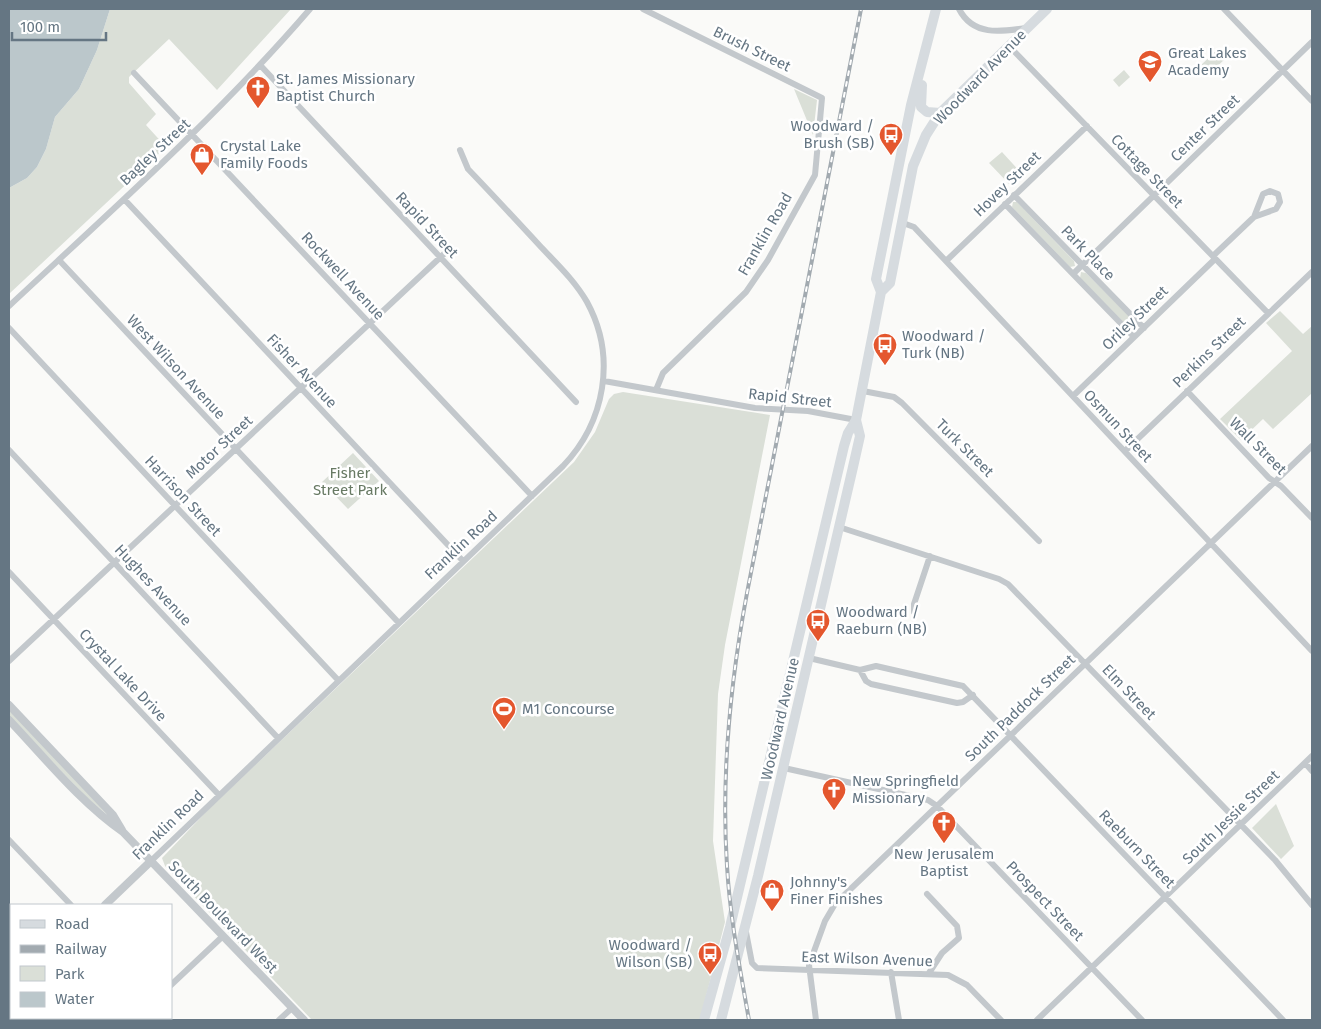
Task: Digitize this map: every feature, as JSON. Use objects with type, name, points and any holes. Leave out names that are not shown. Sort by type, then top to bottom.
[{"type":"main road","name":"Woodward Avenue","points":[[704,1020],[722,959],[844,445],[848,433],[856,420],[863,390],[881,292],[876,279],[911,105],[936,9]]},
{"type":"main road","name":"Woodward Avenue","points":[[881,292],[890,283],[915,157],[926,135],[940,113],[1047,9]]},
{"type":"main road","points":[[928,39],[921,107],[927,112],[940,113]]},
{"type":"main road","name":"Woodward Avenue","points":[[721,1020],[784,768],[840,527],[860,436],[856,420]]},
{"type":"main road","points":[[807,604],[813,603],[816,607],[805,651],[809,658]]},
{"type":"main road","points":[[784,768],[779,771],[775,768],[791,698],[788,685]]},
{"type":"street","name":"Bagley Street","points":[[9,306],[193,134],[260,65],[310,9]]},
{"type":"street","name":"Brush Street","points":[[643,9],[822,98],[815,176]]},
{"type":"street","points":[[959,9],[969,22],[984,30],[997,32],[1028,28]]},
{"type":"street","points":[[1224,9],[1312,101]]},
{"type":"street","name":"Center Street","points":[[1073,274],[1312,42]]},
{"type":"street","name":"Cottage Street","points":[[1008,46],[1268,313]]},
{"type":"street","name":"Rapid Street","points":[[260,65],[576,402]]},
{"type":"street","name":"Rockwell Avenue","points":[[134,73],[532,496]]},
{"type":"street","name":"Hovey Street","points":[[946,261],[1086,126]]},
{"type":"street","name":"Franklin Road","points":[[106,904],[567,462],[583,442],[597,413],[604,381],[603,354],[592,312],[581,293],[468,169],[460,150]]},
{"type":"street","name":"Franklin Road","points":[[656,390],[659,379],[665,370],[740,299],[756,279],[815,176]]},
{"type":"street","points":[[1270,191],[1278,194],[1280,200],[1278,207],[1254,217],[1263,194],[1270,191]]},
{"type":"street","name":"Park Place","points":[[1014,195],[1144,328]]},
{"type":"street","name":"Fisher Avenue","points":[[124,199],[463,561]]},
{"type":"street","name":"Park Place","points":[[1005,204],[1134,337]]},
{"type":"street","name":"Oriley Street","points":[[1073,396],[1144,328],[1254,217]]},
{"type":"street","name":"Osmun Street","points":[[903,223],[914,227],[1312,651]]},
{"type":"street","name":"Motor Street","points":[[9,661],[446,252]]},
{"type":"street","name":"West Wilson Avenue","points":[[59,260],[398,622]]},
{"type":"street","name":"Perkins Street","points":[[1125,451],[1312,272]]},
{"type":"street","name":"Harrison Street","points":[[9,328],[338,680]]},
{"type":"street","name":"Rapid Street","points":[[604,381],[755,408],[808,410],[856,420]]},
{"type":"street","name":"Turk Street","points":[[863,390],[894,397],[902,402],[1039,541]]},
{"type":"street","name":"Wall Street","points":[[1188,391],[1312,518]]},
{"type":"street","name":"South Paddock Street","points":[[816,1020],[808,970],[813,951],[832,908],[1312,446]]},
{"type":"street","name":"Hughes Avenue","points":[[9,450],[278,738]]},
{"type":"street","name":"Elm Street","points":[[840,527],[1005,582],[1275,860],[1312,905]]},
{"type":"street","points":[[914,612],[914,604],[930,556]]},
{"type":"street","name":"Crystal Lake Drive","points":[[9,572],[218,795]]},
{"type":"street","name":"Raeburn Street","points":[[809,658],[860,670],[873,665],[963,686],[1283,1020]]},
{"type":"street","name":"Raeburn Street","points":[[860,670],[866,682],[871,684],[957,703],[963,702],[973,695]]},
{"type":"street","name":"South Boulevard West","points":[[9,705],[113,815],[123,832]]},
{"type":"street","name":"South Boulevard West","points":[[9,720],[82,798],[107,821],[123,832],[304,1020]]},
{"type":"street","name":"South Jessie Street","points":[[1037,1020],[1312,756]]},
{"type":"street","points":[[1305,763],[1312,771]]},
{"type":"street","name":"Prospect Street","points":[[784,768],[928,800],[937,806],[1142,1020]]},
{"type":"street","points":[[9,840],[70,904]]},
{"type":"street","points":[[926,894],[957,926],[959,938],[942,954],[929,973]]},
{"type":"street","name":"East Wilson Avenue","points":[[745,929],[752,963],[755,967],[948,975],[960,980],[1000,1020]]},
{"type":"street","points":[[172,984],[222,936]]},
{"type":"street","points":[[891,972],[899,1020]]},
{"type":"street","points":[[279,1020],[292,1008]]},
{"type":"green space","points":[[110,9],[291,9],[217,90],[169,39],[129,77],[129,83],[156,114],[146,125],[166,147],[9,294],[9,188],[27,178],[37,167],[46,149],[55,117],[79,89],[97,50]]},
{"type":"green space","points":[[1217,50],[1225,59],[1209,74],[1201,65]]},
{"type":"green space","points":[[1124,70],[1130,77],[1119,87],[1113,80]]},
{"type":"green space","points":[[794,89],[817,100],[813,135]]},
{"type":"green space","points":[[1002,152],[1023,175],[1011,186],[989,163]]},
{"type":"green space","points":[[1013,202],[1017,202],[1074,261],[1075,266],[1070,267],[1012,207]]},
{"type":"green space","points":[[1081,272],[1086,273],[1137,324],[1136,330],[1132,331],[1080,278]]},
{"type":"green space","points":[[1280,311],[1303,334],[1312,326],[1312,393],[1273,429],[1263,419],[1241,440],[1220,419],[1292,351],[1266,323]]},
{"type":"green space","name":"M1 Concourse","points":[[623,392],[770,415],[725,645],[718,694],[713,841],[725,922],[700,1020],[312,1020],[165,866],[162,858],[209,809],[574,462],[595,432],[609,399],[614,394]]},
{"type":"green space","name":"Fisher Street Park","points":[[353,453],[379,481],[348,509],[322,482]]},
{"type":"green space","points":[[9,709],[110,817],[86,797],[9,717]]},
{"type":"green space","points":[[1276,804],[1294,846],[1281,859],[1252,828]]},
{"type":"water","points":[[9,9],[110,9],[97,50],[79,89],[55,117],[46,149],[37,167],[27,178],[9,188]]},
{"type":"railway","points":[[749,1020],[728,885],[725,832],[728,729],[747,593],[861,9]]},
{"type":"place","name":"Great Lakes Academy","points":[[1150,83]]},
{"type":"place","name":"St. James Missionary Baptist Church","points":[[258,109]]},
{"type":"place","name":"Woodward / Brush (SB)","points":[[891,156]]},
{"type":"place","name":"Crystal Lake Family Foods","points":[[202,176]]},
{"type":"place","name":"Woodward / Turk (NB)","points":[[885,366]]},
{"type":"place","name":"Woodward / Raeburn (NB)","points":[[818,642]]},
{"type":"place","name":"M1 Concourse","points":[[504,730]]},
{"type":"place","name":"New Springfield Missionary","points":[[834,811]]},
{"type":"place","name":"New Jerusalem Baptist","points":[[944,844]]},
{"type":"place","name":"Johnny's Finer Finishes","points":[[772,912]]},
{"type":"place","name":"Woodward / Wilson (SB)","points":[[710,975]]}]
